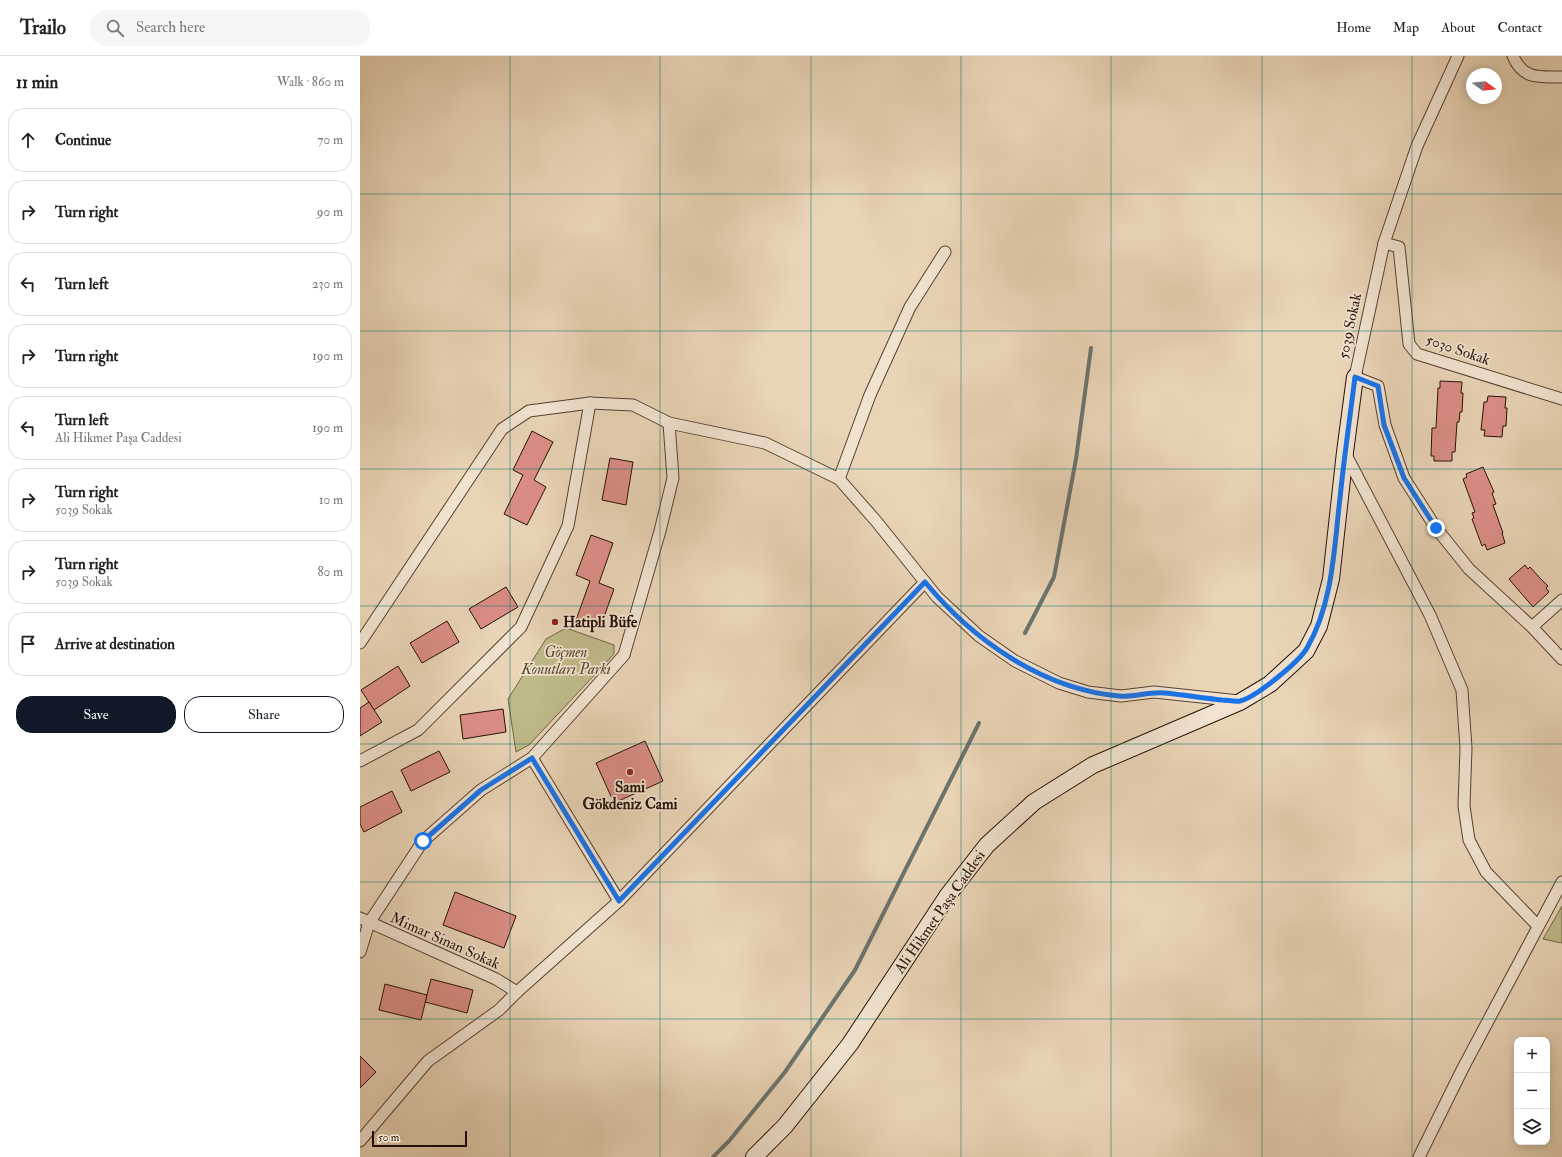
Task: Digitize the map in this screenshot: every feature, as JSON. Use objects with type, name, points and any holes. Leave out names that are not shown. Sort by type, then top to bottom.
[{"type":"main road","name":"Ali Hikmet Paşa Caddesi","points":[[754,1157],[785,1126],[850,1044],[948,895],[987,845],[1034,802],[1093,765],[1240,702],[1270,684],[1306,651],[1319,626],[1331,579],[1355,377]]},
{"type":"street","name":"5039 Sokak","points":[[1458,56],[1417,146],[1384,243],[1355,377],[1378,386],[1384,425],[1404,478],[1436,528],[1469,569],[1532,627],[1562,659]]},
{"type":"street","points":[[1513,56],[1517,66],[1533,77],[1562,76]]},
{"type":"street","name":"5030 Sokak","points":[[1384,243],[1399,247],[1409,344],[1417,354],[1562,398]]},
{"type":"street","points":[[839,480],[870,395],[910,307],[945,252]]},
{"type":"street","points":[[360,761],[418,730],[521,627],[568,526],[590,403]]},
{"type":"street","points":[[360,643],[502,429],[529,411],[590,403],[633,406],[669,422],[766,443],[839,480],[876,521],[937,596],[979,636],[1015,661],[1059,683],[1088,692],[1121,696],[1154,692],[1240,702]]},
{"type":"street","points":[[360,952],[364,921],[423,841],[481,790],[532,758],[624,655],[660,530],[673,478],[669,422]]},
{"type":"street","points":[[1345,452],[1430,615],[1462,690],[1466,748],[1464,806],[1469,840],[1486,872],[1538,926]]},
{"type":"street","points":[[360,1141],[428,1061],[499,1010],[517,992],[619,901],[925,582]]},
{"type":"street","points":[[1532,627],[1562,600]]},
{"type":"street","points":[[532,758],[619,901]]},
{"type":"street","points":[[1419,1157],[1463,1068],[1562,882]]},
{"type":"street","name":"Mimar Sinan Sokak","points":[[364,921],[496,979],[517,992]]},
{"type":"green space","name":"Göçmen Konutları Parkı","points":[[566,628],[614,645],[614,654],[529,745],[516,752],[508,699],[546,639]]},
{"type":"green space","points":[[1562,906],[1562,943],[1543,939]]},
{"type":"building","points":[[1440,381],[1462,382],[1462,412],[1460,412],[1459,422],[1457,422],[1455,452],[1452,452],[1452,461],[1434,461],[1434,456],[1431,456],[1432,428],[1436,428],[1438,388],[1440,388]]},
{"type":"building","points":[[1488,396],[1506,397],[1506,426],[1503,426],[1502,437],[1484,436],[1485,430],[1481,430],[1484,402],[1487,402]]},
{"type":"building","points":[[532,431],[553,442],[534,480],[546,487],[527,525],[504,514],[523,475],[513,470]]},
{"type":"building","points":[[610,458],[633,462],[626,505],[602,500]]},
{"type":"building","points":[[1483,467],[1494,492],[1492,493],[1496,504],[1493,505],[1505,543],[1487,550],[1485,544],[1482,546],[1472,519],[1474,518],[1472,513],[1475,512],[1463,479],[1467,477],[1466,474]]},
{"type":"building","points":[[591,535],[613,543],[599,583],[614,589],[600,628],[576,620],[590,581],[576,575]]},
{"type":"building","points":[[1525,565],[1528,569],[1530,567],[1548,586],[1546,588],[1549,592],[1533,607],[1509,579]]},
{"type":"building","points":[[506,587],[518,607],[481,629],[469,609]]},
{"type":"building","points":[[447,621],[459,642],[422,663],[410,643]]},
{"type":"building","points":[[398,666],[410,686],[374,710],[361,690]]},
{"type":"building","points":[[369,702],[382,722],[360,736],[360,708]]},
{"type":"building","points":[[503,709],[506,732],[463,739],[460,715]]},
{"type":"building","name":"Sami Gökdeniz Cami","points":[[645,741],[663,781],[614,803],[596,763]]},
{"type":"building","points":[[439,751],[450,772],[411,791],[401,770]]},
{"type":"building","points":[[392,791],[402,812],[364,832],[360,824],[360,807]]},
{"type":"building","points":[[455,892],[516,916],[504,948],[443,925]]},
{"type":"building","points":[[431,979],[473,990],[467,1013],[425,1002]]},
{"type":"building","points":[[385,984],[427,995],[421,1020],[379,1010]]},
{"type":"building","points":[[360,1056],[376,1072],[360,1088]]},
{"type":"waterway","points":[[1025,633],[1054,577],[1076,459],[1091,348]]},
{"type":"waterway","points":[[713,1157],[729,1141],[785,1072],[855,970],[979,723]]},
{"type":"place","name":"Hatipli Büfe","points":[[555,622]]},
{"type":"place","name":"Sami Gökdeniz Cami","points":[[630,772]]},
{"type":"route","points":[[423,841],[481,790],[532,758],[619,901],[925,582],[937,596],[979,636],[1015,661],[1059,683],[1088,692],[1121,696],[1154,692],[1240,702],[1270,684],[1292,665],[1306,651],[1319,626],[1331,579],[1355,377],[1378,386],[1384,425],[1404,478],[1436,528]]}]
